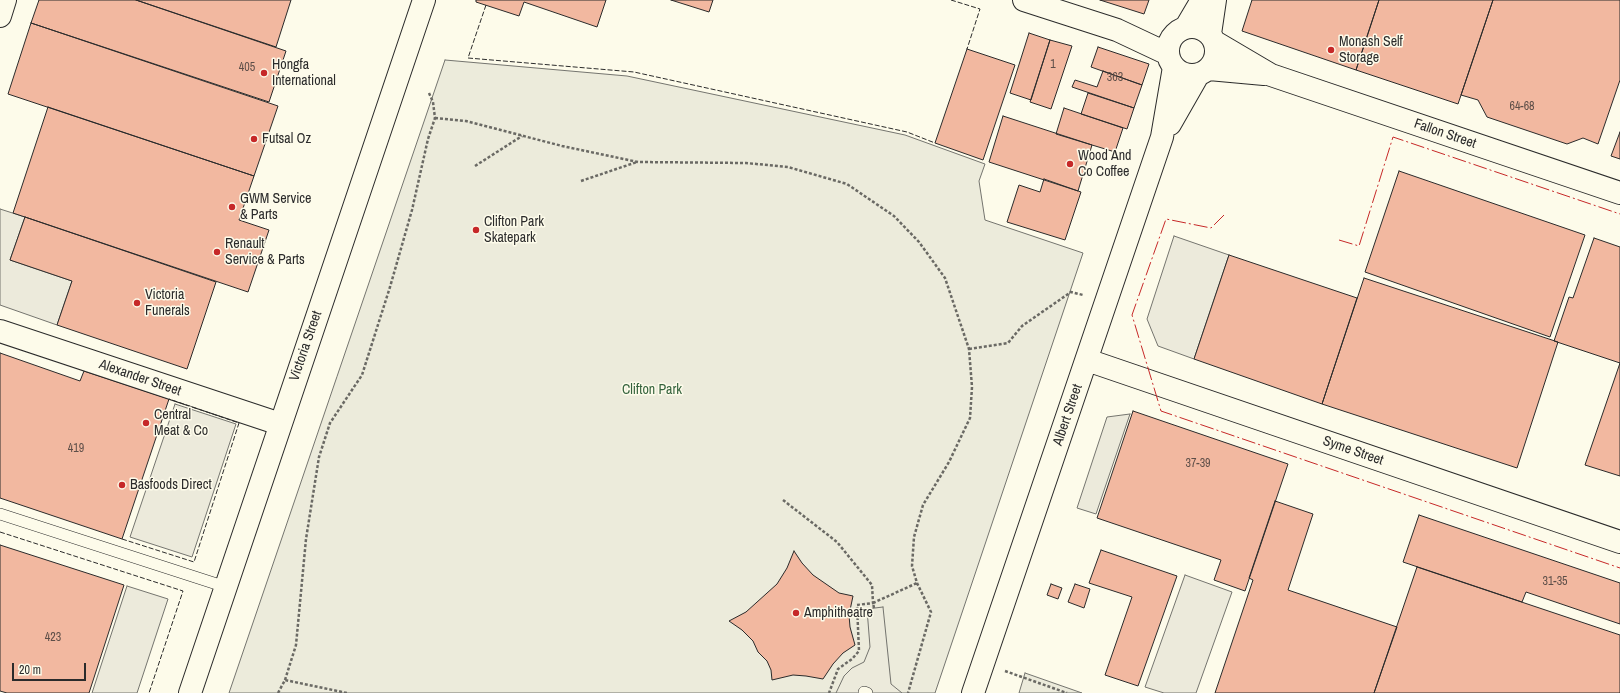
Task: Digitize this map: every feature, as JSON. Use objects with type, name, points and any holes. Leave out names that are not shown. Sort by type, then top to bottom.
[{"type":"street","points":[[0,16],[5,0]]},
{"type":"street","name":"Victoria Street","points":[[190,693],[424,0]]},
{"type":"street","points":[[1024,0],[1117,30],[1175,46]]},
{"type":"street","name":"Albert Street","points":[[974,693],[1162,138],[1175,46],[1202,0]]},
{"type":"street","points":[[1175,46],[1185,74],[1203,72],[1216,56],[1212,38],[1215,0]]},
{"type":"street","points":[[1175,46],[1199,27],[1212,38]]},
{"type":"street","name":"Fallon Street","points":[[1212,38],[1271,75],[1620,193]]},
{"type":"street","name":"Albert Street","points":[[1162,138],[1203,72]]},
{"type":"street","name":"Fallon Street","points":[[1203,72],[1271,75]]},
{"type":"street","name":"Alexander Street","points":[[0,331],[280,424]]},
{"type":"street","name":"Syme Street","points":[[1086,360],[1620,542]]},
{"type":"lane","points":[[0,514],[226,587]]},
{"type":"path","points":[[278,693],[285,680],[296,645],[306,539],[318,457],[330,423],[362,375],[390,287],[412,210],[428,139],[435,118],[433,102],[429,93]]},
{"type":"path","points":[[435,118],[466,121],[562,146],[638,162],[746,163],[788,167],[847,184],[894,216],[919,242],[945,278],[969,349],[972,387],[970,418],[949,462],[923,505],[914,537],[912,566],[917,583],[931,612],[908,693]]},
{"type":"path","points":[[475,166],[522,136]]},
{"type":"path","points":[[581,182],[638,162]]},
{"type":"path","points":[[969,349],[1008,343],[1022,326],[1071,292],[1108,301]]},
{"type":"path","points":[[782,500],[837,542],[872,585],[874,608]]},
{"type":"path","points":[[828,693],[838,669],[852,659],[859,651],[857,606],[873,603],[917,583]]},
{"type":"path","points":[[984,664],[1067,693]]},
{"type":"path","points":[[285,680],[347,693]]},
{"type":"path","points":[[1052,693],[1054,689]]},
{"type":"green space","name":"Clifton Park","points":[[445,60],[627,76],[905,135],[985,164],[979,181],[985,220],[1083,253],[935,693],[229,693]]},
{"type":"green space","points":[[1025,673],[1082,693],[1019,693]]},
{"type":"shaded area","points":[[0,209],[25,217],[10,260],[72,281],[57,325],[0,305]]},
{"type":"shaded area","points":[[1174,236],[1229,255],[1194,359],[1158,346],[1147,319]]},
{"type":"shaded area","points":[[175,404],[236,424],[192,557],[130,537]]},
{"type":"shaded area","points":[[1130,414],[1096,514],[1077,508],[1107,417]]},
{"type":"shaded area","points":[[1185,575],[1232,592],[1196,693],[1164,693],[1145,687]]},
{"type":"shaded area","points":[[127,586],[168,599],[137,693],[92,693]]},
{"type":"shaded area","points":[[883,607],[891,684],[902,693],[836,693],[844,676],[852,668],[864,662],[870,647],[867,609]]},
{"type":"building","points":[[39,0],[136,0],[286,51],[269,102],[31,23]]},
{"type":"building","points":[[136,0],[291,0],[276,47]]},
{"type":"building","points":[[476,0],[606,0],[597,27],[524,2],[519,16],[476,2]]},
{"type":"building","points":[[671,0],[713,0],[709,12]]},
{"type":"building","points":[[1100,0],[1149,0],[1144,14]]},
{"type":"building","name":"Monash Self Storage","points":[[1252,0],[1379,0],[1356,70],[1242,31]]},
{"type":"building","points":[[1379,0],[1493,0],[1458,104],[1356,70]]},
{"type":"building","points":[[1493,0],[1620,0],[1620,80],[1598,144],[1583,138],[1567,144],[1487,117],[1478,100],[1461,95]]},
{"type":"building","points":[[31,23],[278,106],[254,176],[8,94]]},
{"type":"building","points":[[1029,33],[1050,40],[1031,100],[1010,93]]},
{"type":"building","points":[[1050,40],[1072,46],[1051,109],[1030,102]]},
{"type":"building","points":[[1098,47],[1149,64],[1142,85],[1091,67]]},
{"type":"building","points":[[967,49],[1015,65],[983,160],[935,143]]},
{"type":"building","points":[[1103,71],[1142,85],[1134,108],[1072,87],[1075,80],[1097,87]]},
{"type":"building","points":[[1088,93],[1134,108],[1127,129],[1081,114]]},
{"type":"building","points":[[48,107],[254,176],[239,220],[269,230],[248,292],[13,213]]},
{"type":"building","points":[[1064,108],[1123,128],[1115,152],[1056,134]]},
{"type":"building","points":[[1003,116],[1092,145],[1078,191],[989,162]]},
{"type":"building","points":[[1620,132],[1620,159],[1611,156]]},
{"type":"building","points":[[1399,171],[1585,235],[1550,337],[1365,272]]},
{"type":"building","points":[[1044,179],[1081,192],[1065,240],[1007,222],[1019,185],[1040,192]]},
{"type":"building","name":"Victoria Funerals","points":[[25,217],[216,282],[187,369],[57,325],[72,281],[10,260]]},
{"type":"building","points":[[1594,238],[1620,247],[1620,363],[1554,341],[1569,297],[1573,298]]},
{"type":"building","points":[[1229,255],[1357,298],[1322,404],[1194,359]]},
{"type":"building","points":[[1364,278],[1558,342],[1517,468],[1322,404]]},
{"type":"building","points":[[0,353],[80,381],[84,371],[169,399],[122,539],[0,498]]},
{"type":"building","points":[[1620,363],[1620,476],[1585,465]]},
{"type":"building","points":[[1133,411],[1288,464],[1245,591],[1214,580],[1221,560],[1097,518]]},
{"type":"building","points":[[1275,501],[1313,514],[1288,590],[1397,627],[1374,693],[1215,693],[1253,580],[1249,578]]},
{"type":"building","points":[[1419,515],[1620,583],[1620,624],[1526,592],[1522,602],[1403,562]]},
{"type":"building","points":[[0,545],[124,585],[89,693],[7,693],[0,691]]},
{"type":"building","points":[[1101,550],[1177,576],[1138,686],[1105,675],[1132,597],[1089,583]]},
{"type":"building","name":"Amphitheatre","points":[[794,551],[813,575],[839,593],[853,596],[849,615],[850,627],[855,645],[843,653],[833,664],[823,679],[793,675],[772,680],[771,670],[767,661],[758,652],[753,641],[742,630],[729,621],[746,612],[777,584],[787,568]]},
{"type":"building","points":[[1417,567],[1620,635],[1620,693],[1374,693]]},
{"type":"building","points":[[1051,584],[1062,588],[1058,599],[1047,595]]},
{"type":"building","points":[[1075,584],[1090,589],[1084,608],[1068,602]]},
{"type":"fence","points":[[951,0],[980,9],[967,49]]},
{"type":"fence","points":[[486,5],[468,58],[634,72],[907,132],[935,143]]},
{"type":"fence","points":[[122,539],[194,562],[239,423],[169,399]]},
{"type":"fence","points":[[0,532],[183,591],[149,693]]},
{"type":"power","points":[[1339,240],[1359,246],[1393,137],[1620,214]]},
{"type":"power","points":[[1224,215],[1211,228],[1166,219],[1132,315],[1161,411],[1620,568]]},
{"type":"place","name":"Monash Self Storage","points":[[1331,50]]},
{"type":"place","name":"Hongfa International","points":[[264,73]]},
{"type":"place","name":"Futsal Oz","points":[[254,139]]},
{"type":"place","name":"Wood And Co Coffee","points":[[1070,164]]},
{"type":"place","name":"GWM Service & Parts","points":[[232,207]]},
{"type":"place","name":"Clifton Park Skatepark","points":[[476,230]]},
{"type":"place","name":"Renault Service & Parts","points":[[217,252]]},
{"type":"place","name":"Victoria Funerals","points":[[137,303]]},
{"type":"place","name":"Central Meat & Co","points":[[146,423]]},
{"type":"place","name":"Basfoods Direct","points":[[122,485]]},
{"type":"place","name":"Amphitheatre","points":[[796,613]]}]
